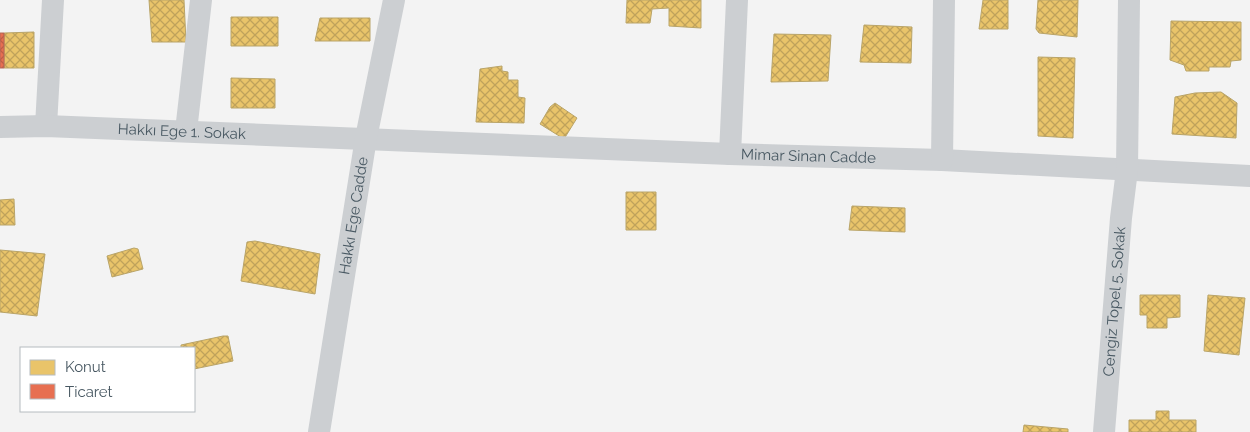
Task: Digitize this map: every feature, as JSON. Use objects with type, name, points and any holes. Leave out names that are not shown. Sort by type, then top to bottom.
[{"type":"street","points":[[46,126],[52,0]]},
{"type":"street","points":[[186,131],[201,0]]},
{"type":"street","name":"Hakkı Ege Cadde","points":[[319,432],[366,138],[394,0]]},
{"type":"street","points":[[730,154],[737,0]]},
{"type":"street","points":[[942,160],[944,0]]},
{"type":"street","name":"Cengiz Topel 5. Sokak","points":[[1104,432],[1127,170],[1129,0]]},
{"type":"street","name":"Hakkı Ege 1. Sokak","points":[[0,127],[46,126],[366,138]]},
{"type":"street","name":"Mimar Sinan Cadde","points":[[366,138],[730,154],[942,160],[1250,176]]},
{"type":"building: Konut","points":[[149,0],[184,0],[186,42],[152,42]]},
{"type":"building: Konut","points":[[627,0],[701,0],[701,28],[669,26],[669,8],[652,9],[650,23],[626,23]]},
{"type":"building: Konut","points":[[983,0],[1008,0],[1008,29],[979,29]]},
{"type":"building: Konut","points":[[1038,0],[1078,0],[1077,37],[1039,33],[1036,29]]},
{"type":"building: Konut","points":[[231,17],[278,17],[278,46],[231,46]]},
{"type":"building: Konut","points":[[320,18],[370,18],[370,41],[315,41]]},
{"type":"building: Konut","points":[[1171,21],[1241,22],[1241,60],[1231,61],[1230,67],[1209,67],[1209,71],[1186,71],[1184,65],[1170,60]]},
{"type":"building: Konut","points":[[864,25],[912,27],[911,63],[860,62]]},
{"type":"building: Konut","points":[[34,32],[34,68],[4,68],[4,33]]},
{"type":"building: Konut","points":[[774,34],[831,35],[828,81],[771,82]]},
{"type":"building: Konut","points":[[1038,57],[1075,58],[1073,138],[1038,136]]},
{"type":"building: Konut","points":[[502,66],[502,71],[508,72],[508,80],[518,80],[518,97],[525,98],[524,123],[476,122],[480,69]]},
{"type":"building: Konut","points":[[231,78],[275,79],[275,108],[231,108]]},
{"type":"building: Konut","points":[[1221,92],[1237,103],[1236,138],[1172,134],[1175,97],[1195,93]]},
{"type":"building: Konut","points":[[555,103],[577,118],[564,139],[540,124],[550,107]]},
{"type":"building: Konut","points":[[626,192],[656,192],[656,230],[626,230]]},
{"type":"building: Konut","points":[[14,199],[15,225],[0,225],[0,200]]},
{"type":"building: Konut","points":[[852,206],[905,208],[905,232],[849,230]]},
{"type":"building: Konut","points":[[255,241],[320,254],[315,294],[241,281],[247,242]]},
{"type":"building: Konut","points":[[134,248],[138,249],[143,269],[112,277],[107,256]]},
{"type":"building: Konut","points":[[0,250],[45,254],[37,316],[0,312]]},
{"type":"building: Konut","points":[[1140,295],[1180,295],[1180,317],[1167,318],[1167,328],[1147,328],[1147,315],[1140,315]]},
{"type":"building: Konut","points":[[1208,295],[1245,298],[1239,355],[1204,351]]},
{"type":"building: Konut","points":[[228,336],[233,361],[195,369],[195,347],[181,347],[181,345]]},
{"type":"building: Konut","points":[[1156,411],[1169,411],[1169,420],[1196,420],[1196,432],[1129,432],[1129,420],[1156,420]]},
{"type":"building: Konut","points":[[1024,425],[1068,429],[1068,432],[1023,432]]},
{"type":"building: Ticaret","points":[[0,33],[4,33],[4,68],[0,68]]}]
